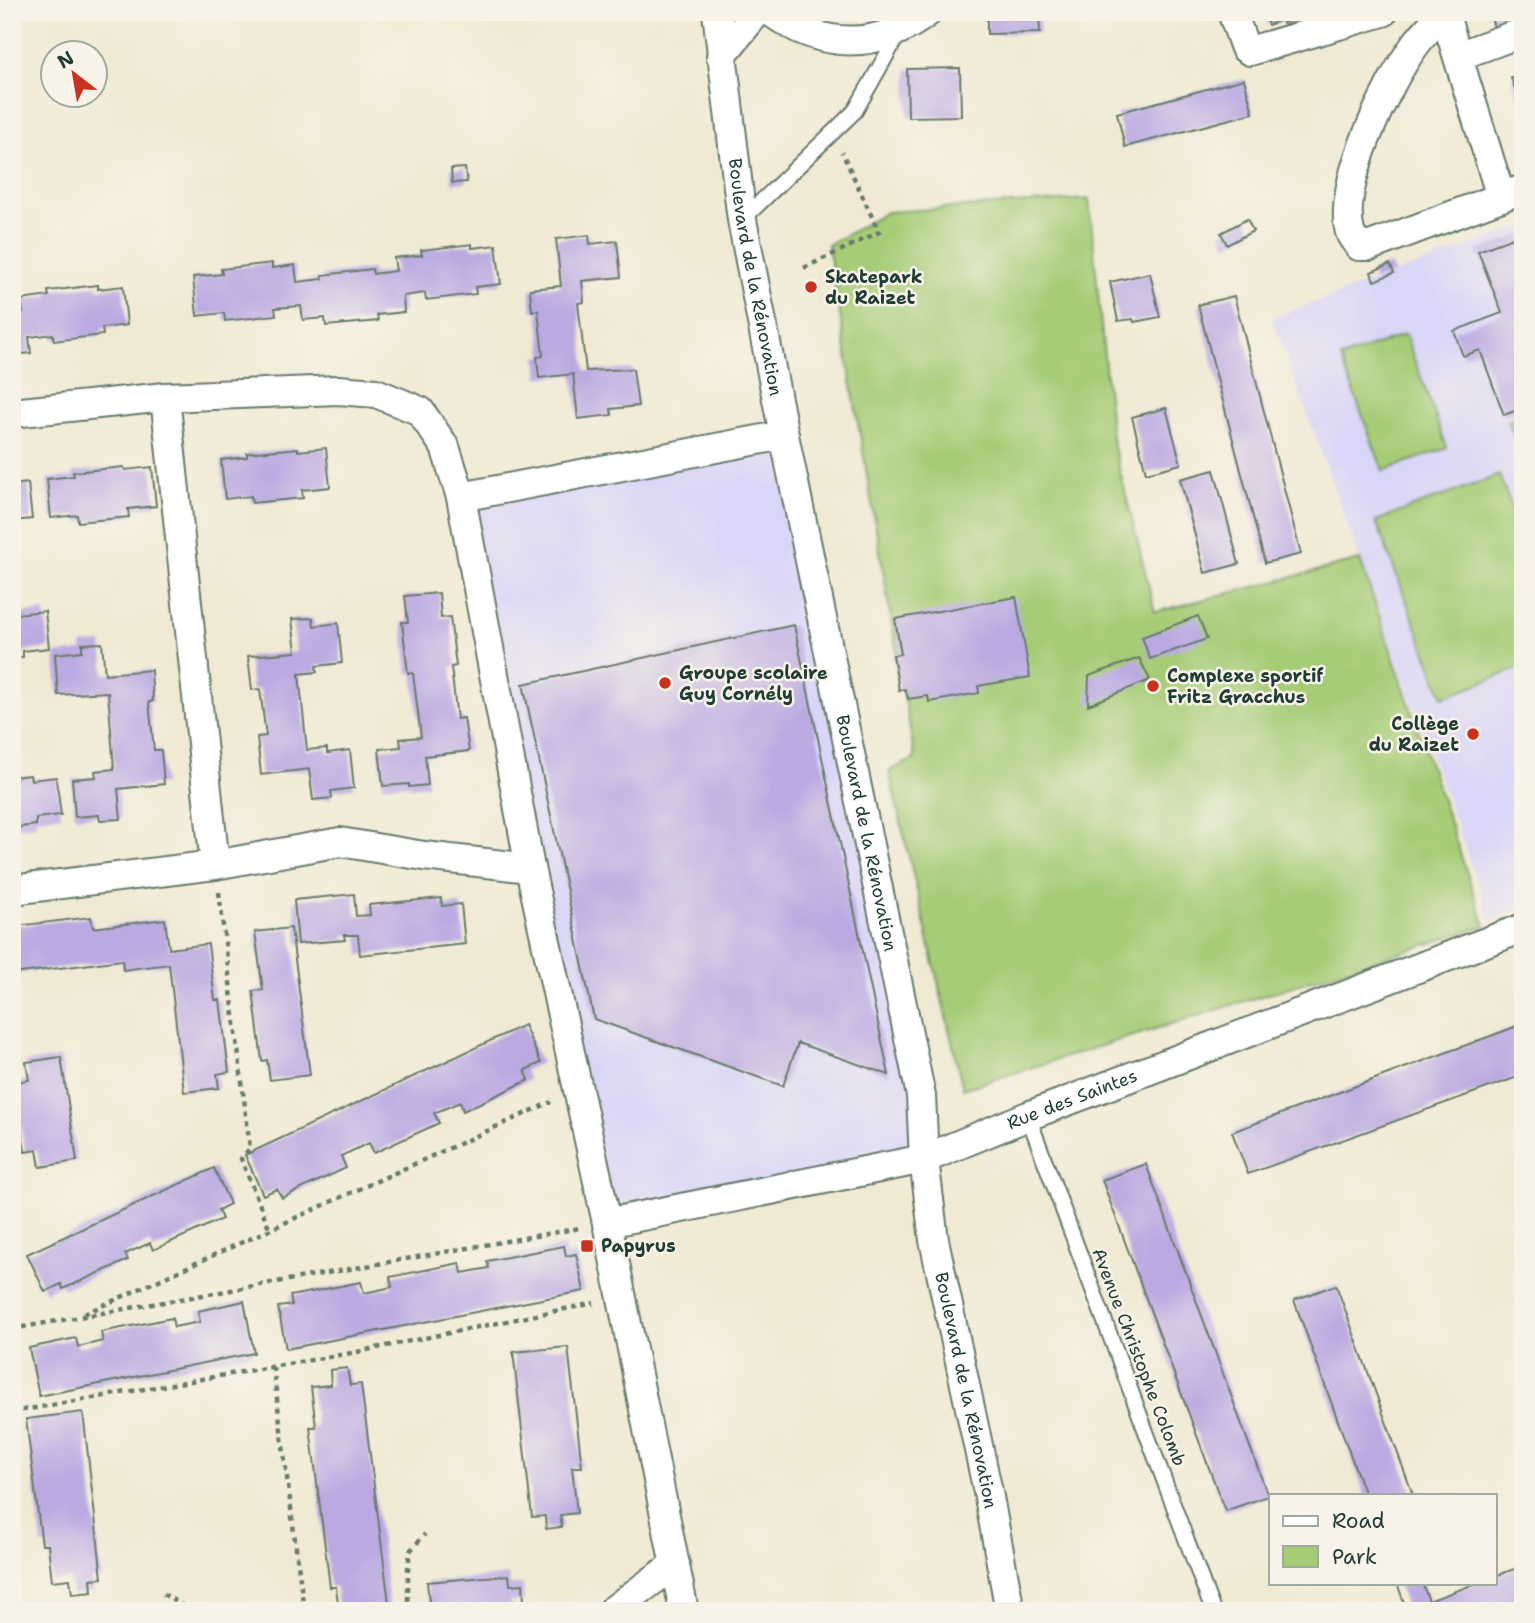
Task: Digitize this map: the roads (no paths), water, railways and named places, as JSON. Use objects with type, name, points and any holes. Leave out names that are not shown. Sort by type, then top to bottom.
[{"type":"street","name":"Boulevard de la Rénovation","points":[[717,12],[742,220],[921,1096],[924,1159],[934,1240],[988,1492],[1010,1611]]},
{"type":"street","points":[[721,56],[757,12]]},
{"type":"street","points":[[771,12],[790,26],[828,39],[866,41],[911,25],[928,12]]},
{"type":"street","points":[[1232,12],[1245,48],[1250,51],[1343,18],[1383,12]]},
{"type":"street","points":[[1444,12],[1458,56],[1512,193],[1370,246],[1359,246],[1350,234],[1348,209],[1353,174],[1370,129],[1395,77],[1415,45],[1444,12]]},
{"type":"street","points":[[1458,56],[1523,32]]},
{"type":"street","points":[[12,413],[164,397],[338,390],[376,393],[420,411],[445,447],[461,497],[530,868],[607,1223],[684,1611]]},
{"type":"street","points":[[164,397],[215,865]]},
{"type":"street","points":[[461,497],[784,435]]},
{"type":"street","points":[[12,890],[215,865],[340,842],[424,856],[530,868]]},
{"type":"street","name":"Rue des Saintes","points":[[607,1223],[924,1159],[1028,1116],[1523,928]]},
{"type":"street","points":[[612,1611],[676,1564]]},
{"type":"lane","points":[[742,220],[855,111],[901,29]]},
{"type":"lane","name":"Avenue Christophe Colomb","points":[[1028,1116],[1213,1611]]},
{"type":"place","name":"Skatepark du Raizet","points":[[811,287]]},
{"type":"place","name":"Groupe scolaire Guy Cornély","points":[[665,683]]},
{"type":"place","name":"Complexe sportif Fritz Gracchus","points":[[1153,686]]},
{"type":"place","name":"Collège du Raizet","points":[[1473,734]]},
{"type":"place","name":"Papyrus","points":[[587,1246]]}]
